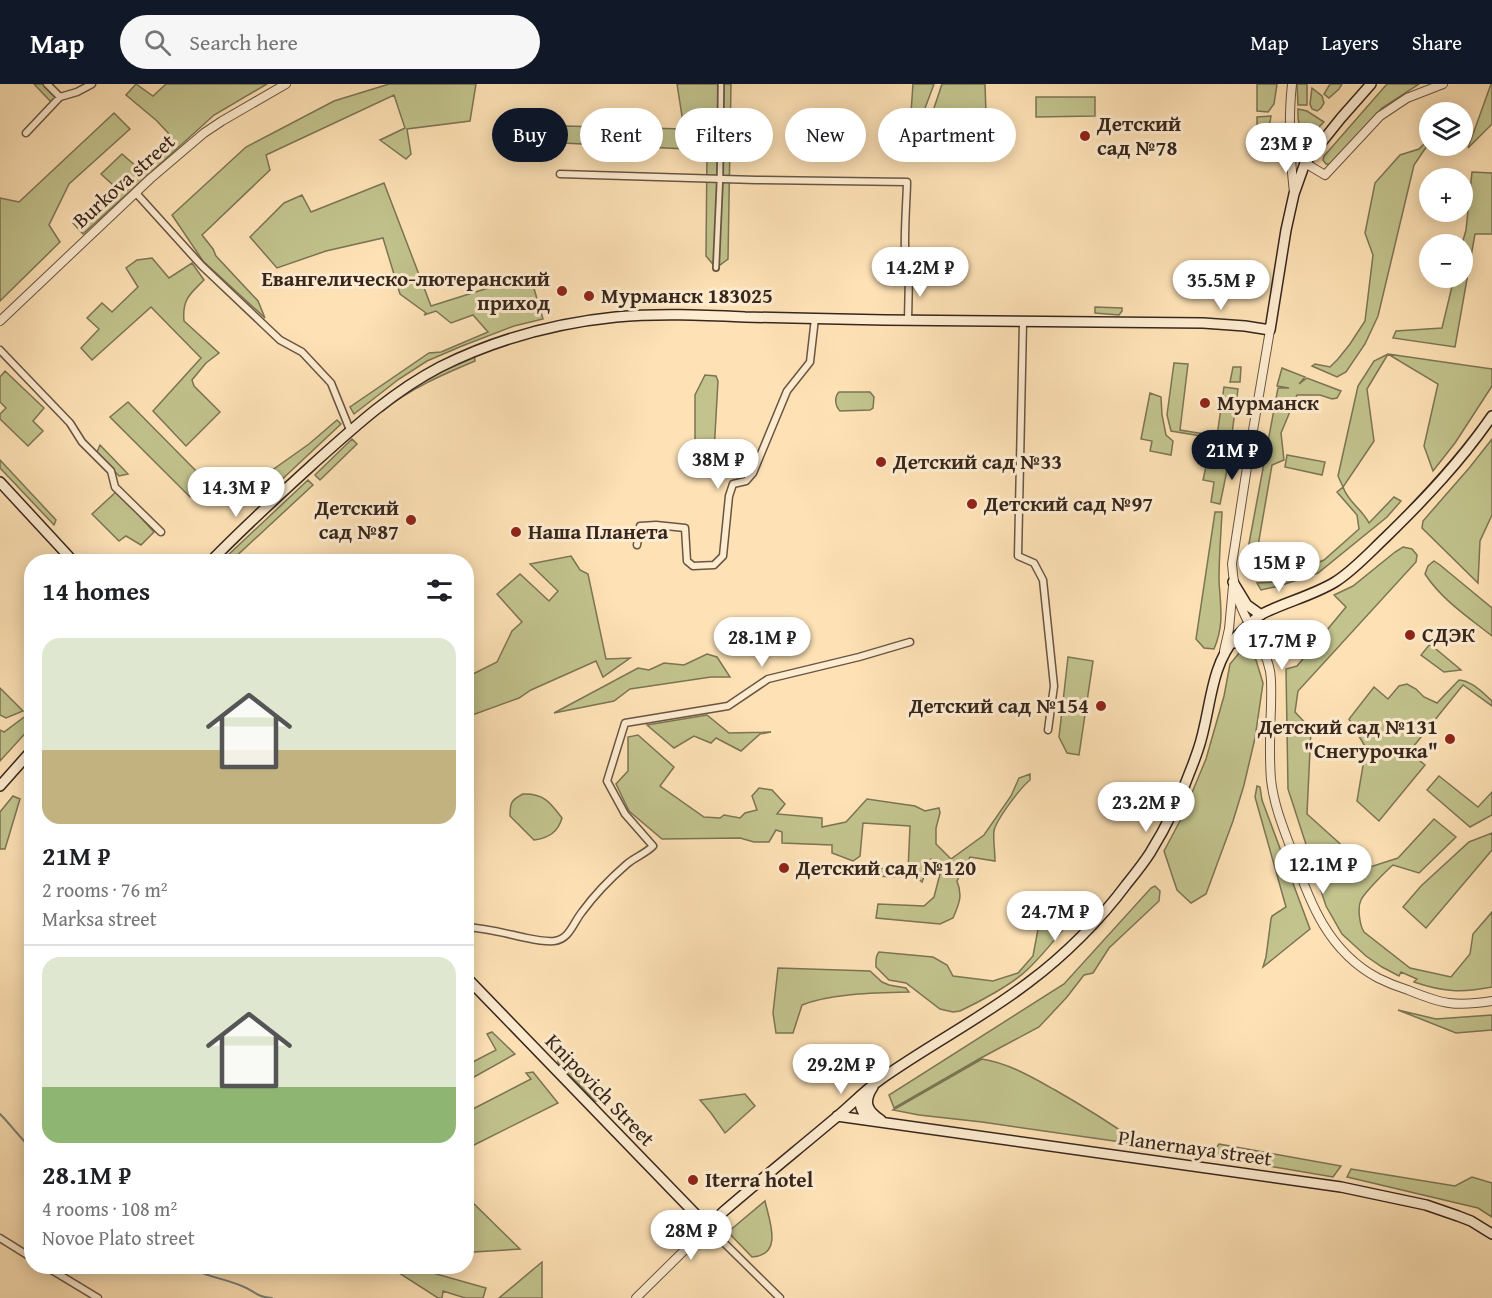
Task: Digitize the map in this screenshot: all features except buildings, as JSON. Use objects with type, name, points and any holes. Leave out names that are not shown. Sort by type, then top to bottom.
[{"type":"main road","points":[[218,554],[350,430],[385,402],[442,366],[519,337],[586,321],[635,316],[717,316],[1203,323],[1270,330],[1286,230],[1294,194],[1305,163],[1371,84]]},
{"type":"main road","points":[[708,1227],[878,1081],[1004,1000],[1042,972],[1086,930],[1124,889],[1149,855],[1167,824],[1199,748],[1215,675],[1229,645],[1261,615],[1318,591],[1349,572],[1418,506],[1460,459],[1492,417]]},
{"type":"main road","points":[[0,482],[67,554]]},
{"type":"main road","points":[[1233,582],[1247,605],[1261,615]]},
{"type":"main road","points":[[1229,645],[1240,639],[1248,638],[1263,648]]},
{"type":"main road","points":[[0,786],[24,759]]},
{"type":"main road","name":"Knipovich Street","points":[[474,985],[708,1227]]},
{"type":"main road","points":[[878,1081],[868,1096],[868,1107],[881,1122]]},
{"type":"main road","points":[[862,1095],[859,1101],[867,1118],[881,1122]]},
{"type":"main road","name":"Planernaya street","points":[[837,1116],[1341,1187],[1426,1205],[1472,1221],[1492,1234]]},
{"type":"street","points":[[47,84],[60,97]]},
{"type":"street","points":[[26,133],[60,97],[92,84]]},
{"type":"street","name":"Burkova street","points":[[0,321],[136,193],[204,133],[286,84]]},
{"type":"street","points":[[716,268],[721,84]]},
{"type":"street","points":[[1292,84],[1290,96],[1291,161],[1294,194]]},
{"type":"street","points":[[1305,163],[1325,175],[1380,116],[1407,98],[1443,84]]},
{"type":"street","points":[[560,174],[908,182],[905,252],[906,270],[909,276],[908,320]]},
{"type":"street","points":[[136,193],[202,266],[280,339],[302,352],[332,383],[350,430]]},
{"type":"street","points":[[637,545],[640,526],[669,525],[685,528],[687,561],[693,566],[714,565],[723,556],[729,496],[733,484],[746,481],[753,473],[787,391],[810,362],[815,318]]},
{"type":"street","points":[[1023,322],[1018,556],[1034,563],[1043,580],[1054,686],[1048,730]]},
{"type":"street","points":[[1223,658],[1229,629],[1234,553],[1270,330]]},
{"type":"street","points":[[0,350],[70,423],[82,442],[111,471],[115,487],[161,532]]},
{"type":"street","points":[[1233,582],[1240,605],[1263,648],[1270,679],[1270,763],[1274,795],[1281,821],[1308,894],[1330,937],[1349,957],[1379,979],[1434,1001],[1446,1004],[1474,1004],[1492,1001]]},
{"type":"street","points":[[474,928],[543,941],[563,939],[582,912],[617,873],[653,846],[625,814],[607,781],[625,723],[728,706],[768,679],[910,642]]},
{"type":"street","points":[[636,1298],[708,1227],[780,1298]]},
{"type":"street","points":[[0,1238],[24,1253]]},
{"type":"street","points":[[58,1274],[98,1298]]},
{"type":"green space","points":[[34,84],[43,84],[56,97],[51,102]]},
{"type":"green space","points":[[136,84],[153,96],[166,84],[267,84],[214,115],[83,234],[73,223],[113,185],[101,174],[122,154],[137,167],[170,135],[126,95]]},
{"type":"green space","points":[[389,84],[476,84],[470,121],[407,129],[411,154],[406,159],[380,140],[405,128],[394,95],[266,155],[270,170],[202,235],[216,256],[258,301],[265,318],[203,261],[172,215],[246,147],[334,101]]},
{"type":"green space","points":[[677,84],[731,84],[731,108],[681,108]]},
{"type":"green space","points":[[913,84],[934,84],[925,108],[911,108]]},
{"type":"green space","points":[[942,84],[985,84],[986,108],[934,108]]},
{"type":"green space","points":[[1257,84],[1277,84],[1274,104],[1268,112],[1257,111]]},
{"type":"green space","points":[[1297,84],[1307,84],[1307,105],[1298,105]]},
{"type":"green space","points":[[1330,84],[1342,84],[1329,98],[1324,94]]},
{"type":"green space","points":[[1387,84],[1419,84],[1382,108],[1331,164],[1326,164],[1323,160],[1324,156]]},
{"type":"green space","points":[[1492,84],[1492,124],[1473,143],[1473,134]]},
{"type":"green space","points":[[1312,88],[1322,96],[1324,103],[1317,111],[1312,109],[1310,104]]},
{"type":"green space","points":[[1036,97],[1095,97],[1095,116],[1036,117]]},
{"type":"green space","points":[[1298,109],[1307,111],[1324,122],[1315,131],[1307,132],[1300,125]]},
{"type":"green space","points":[[114,113],[130,129],[69,184],[49,225],[60,242],[0,301],[0,198],[19,202]]},
{"type":"green space","points":[[1271,116],[1268,134],[1263,141],[1257,141],[1257,117]]},
{"type":"green space","points":[[568,126],[580,126],[580,144],[568,143]]},
{"type":"green space","points":[[663,128],[675,129],[675,148],[663,148]]},
{"type":"green space","points":[[1419,149],[1420,156],[1414,165],[1378,316],[1365,344],[1346,372],[1337,377],[1312,366],[1315,364],[1330,367],[1350,344],[1365,321],[1373,255],[1365,233],[1375,183],[1400,155]]},
{"type":"green space","points":[[707,162],[730,162],[728,259],[716,268],[706,256]]},
{"type":"green space","points":[[1473,172],[1492,173],[1492,234],[1475,234],[1473,245],[1473,234],[1465,234],[1467,222],[1473,222]]},
{"type":"green space","points":[[384,183],[431,306],[507,282],[513,275],[533,285],[543,319],[514,326],[427,361],[399,379],[354,414],[350,407],[429,353],[441,352],[488,332],[473,315],[451,323],[436,311],[424,315],[426,313],[400,294],[383,238],[326,251],[277,268],[250,237],[284,203],[302,195],[311,212]]},
{"type":"green space","points":[[152,258],[169,278],[192,263],[204,280],[191,293],[186,302],[184,321],[219,353],[206,363],[192,380],[194,386],[220,412],[186,446],[153,411],[201,358],[151,307],[92,360],[81,348],[99,329],[87,318],[102,303],[112,312],[138,287],[126,268],[137,260]]},
{"type":"green space","points":[[1452,288],[1465,288],[1455,347],[1393,338],[1396,331],[1442,328]]},
{"type":"green space","points":[[1095,307],[1122,308],[1122,311],[1119,315],[1095,313]]},
{"type":"green space","points":[[474,354],[475,361],[415,389],[383,411],[381,408],[410,388]]},
{"type":"green space","points":[[1388,354],[1367,389],[1374,441],[1343,487],[1338,476],[1358,386],[1374,361]]},
{"type":"green space","points":[[1388,354],[1492,369],[1492,386],[1455,443],[1433,471],[1424,446],[1438,384]]},
{"type":"green space","points":[[1174,363],[1188,364],[1180,430],[1217,436],[1224,387],[1238,389],[1231,441],[1171,431],[1167,415]]},
{"type":"green space","points":[[1233,367],[1241,367],[1240,382],[1230,382]]},
{"type":"green space","points":[[1282,368],[1305,377],[1299,384],[1307,378],[1341,391],[1337,398],[1332,399],[1320,395],[1297,395],[1281,433],[1284,460],[1272,465],[1254,569],[1245,565],[1278,388],[1289,388],[1277,386]]},
{"type":"green space","points":[[5,371],[44,408],[33,421],[43,431],[28,446],[0,419],[0,414],[6,408],[0,402],[0,377]]},
{"type":"green space","points":[[705,375],[716,376],[718,381],[714,452],[695,454],[695,395]]},
{"type":"green space","points":[[839,392],[870,392],[874,397],[873,408],[840,411],[836,402]]},
{"type":"green space","points":[[1150,393],[1161,397],[1166,435],[1173,441],[1171,455],[1150,451],[1152,441],[1141,439]]},
{"type":"green space","points":[[128,402],[205,480],[190,497],[110,417]]},
{"type":"green space","points":[[337,420],[341,424],[276,485],[268,484],[271,471],[309,444]]},
{"type":"green space","points":[[352,439],[357,444],[320,480],[315,475]]},
{"type":"green space","points":[[1492,439],[1492,515],[1480,541],[1478,583],[1422,528],[1423,521]]},
{"type":"green space","points":[[100,445],[128,474],[119,476],[97,452]]},
{"type":"green space","points":[[1287,455],[1325,462],[1322,475],[1285,467]]},
{"type":"green space","points":[[0,460],[56,520],[54,525],[0,468]]},
{"type":"green space","points":[[1207,462],[1228,466],[1220,504],[1211,502],[1214,482],[1203,480]]},
{"type":"green space","points":[[308,480],[313,485],[239,554],[229,554]]},
{"type":"green space","points":[[1343,487],[1348,497],[1369,523],[1394,497],[1401,501],[1387,517],[1318,573],[1261,590],[1257,583],[1275,582],[1324,560],[1359,529],[1357,515],[1337,492]]},
{"type":"green space","points":[[117,491],[154,532],[141,545],[126,536],[119,541],[92,514]]},
{"type":"green space","points":[[1215,512],[1222,512],[1219,571],[1221,622],[1214,649],[1204,648],[1196,639]]},
{"type":"green space","points":[[1403,547],[1412,549],[1417,555],[1416,562],[1298,691],[1295,712],[1311,729],[1307,814],[1367,868],[1398,858],[1434,819],[1456,837],[1419,873],[1393,865],[1361,900],[1360,921],[1364,932],[1410,968],[1451,977],[1470,954],[1473,934],[1492,912],[1492,987],[1453,990],[1434,988],[1414,982],[1417,979],[1401,972],[1399,976],[1382,967],[1342,934],[1326,906],[1288,789],[1286,669],[1297,666],[1346,607],[1334,595],[1353,586]]},
{"type":"green space","points":[[571,556],[580,570],[588,574],[606,659],[630,658],[603,677],[596,661],[531,690],[519,698],[474,714],[474,674],[497,662],[512,631],[522,622],[497,594],[520,574],[549,601],[558,591],[530,564]]},
{"type":"green space","points":[[1434,561],[1492,608],[1492,636],[1456,608],[1425,574],[1428,566]]},
{"type":"green space","points":[[1430,644],[1461,670],[1444,672],[1421,655]]},
{"type":"green space","points":[[1240,652],[1251,652],[1263,683],[1255,738],[1233,821],[1206,894],[1191,903],[1177,890],[1164,851],[1181,819],[1206,759],[1224,696],[1230,664]]},
{"type":"green space","points":[[707,654],[717,657],[730,677],[711,677],[630,689],[614,701],[554,713],[638,668],[649,670],[664,663],[684,665]]},
{"type":"green space","points":[[1068,657],[1093,661],[1079,755],[1067,753],[1059,737]]},
{"type":"green space","points":[[1459,680],[1468,682],[1477,688],[1492,701],[1492,706],[1463,685],[1409,752],[1425,765],[1379,821],[1357,801],[1366,748],[1349,719],[1374,687],[1388,699],[1399,686],[1407,684],[1424,697],[1437,703]]},
{"type":"green space","points":[[0,688],[23,711],[6,718],[0,715]]},
{"type":"green space","points":[[707,715],[729,733],[771,732],[760,734],[741,751],[716,738],[711,743],[694,736],[674,748],[647,725]]},
{"type":"green space","points":[[24,717],[24,735],[0,761],[0,730],[4,732]]},
{"type":"green space","points":[[638,735],[674,767],[660,786],[704,817],[720,818],[724,815],[740,818],[745,813],[757,810],[752,796],[759,788],[772,790],[785,804],[777,814],[822,818],[822,827],[846,822],[867,799],[915,806],[925,811],[939,808],[936,844],[951,859],[984,835],[1011,796],[1019,778],[1030,774],[1030,780],[1009,804],[996,826],[994,831],[995,861],[970,857],[957,881],[960,900],[953,918],[940,924],[876,918],[878,904],[924,906],[934,897],[942,866],[931,859],[922,882],[916,877],[857,876],[859,867],[908,870],[910,826],[863,823],[860,856],[853,861],[832,853],[832,845],[782,843],[782,832],[776,830],[769,842],[754,842],[740,838],[662,839],[629,811],[616,784],[628,771],[628,737]]},
{"type":"green space","points":[[1439,776],[1478,807],[1492,792],[1492,815],[1470,827],[1427,790]]},
{"type":"green space","points":[[1257,786],[1260,787],[1262,800],[1310,929],[1263,967],[1272,916],[1286,907],[1255,797]]},
{"type":"green space","points":[[523,794],[536,795],[546,800],[562,818],[552,834],[534,840],[510,816],[512,802]]},
{"type":"green space","points":[[13,796],[20,799],[5,849],[0,849],[0,812]]},
{"type":"green space","points":[[1492,833],[1492,850],[1426,928],[1403,907],[1421,886],[1469,842]]},
{"type":"green space","points":[[1155,886],[1160,891],[1159,901],[1109,948],[1093,973],[1084,975],[1039,1027],[894,1108],[889,1095],[1064,984]]},
{"type":"green space","points":[[1042,908],[1080,909],[1042,955],[1022,975],[960,1011],[940,1009],[906,983],[889,980],[876,967],[876,957],[879,952],[933,957],[947,965],[953,976],[993,981],[1018,973],[1033,956]]},
{"type":"green space","points":[[778,968],[870,971],[882,982],[906,988],[909,992],[854,994],[814,1001],[802,1005],[793,1033],[776,1033],[773,1013]]},
{"type":"green space","points":[[1398,1010],[1436,1019],[1492,1015],[1492,1030],[1456,1033]]},
{"type":"green space","points":[[492,1032],[515,1054],[474,1077],[474,1061],[496,1050],[487,1034]]},
{"type":"green space","points":[[563,1054],[602,1095],[604,1101],[595,1101],[558,1063],[558,1058]]},
{"type":"green space","points":[[982,1059],[1010,1067],[1038,1080],[1142,1145],[893,1110]]},
{"type":"green space","points":[[533,1072],[558,1103],[474,1145],[474,1108],[531,1079],[526,1073]]},
{"type":"green space","points":[[745,1094],[755,1106],[725,1133],[700,1100]]},
{"type":"green space","points":[[1219,1144],[1341,1166],[1333,1177],[1210,1156]]},
{"type":"green space","points":[[1351,1169],[1455,1186],[1472,1177],[1492,1183],[1492,1217],[1478,1208],[1347,1177]]},
{"type":"green space","points":[[765,1201],[771,1227],[771,1243],[762,1255],[752,1257],[728,1232]]},
{"type":"green space","points":[[474,1204],[520,1249],[474,1252]]},
{"type":"green space","points":[[542,1262],[542,1298],[499,1298]]},
{"type":"green space","points":[[401,1274],[436,1274],[486,1288],[483,1298],[465,1298],[443,1291],[442,1298],[438,1298]]},
{"type":"waterway","points":[[0,1114],[24,1141]]},
{"type":"waterway","points":[[204,1274],[272,1298]]},
{"type":"place","name":"Детский сад №78","points":[[1085,136]]},
{"type":"place","name":"Евангелическо-лютеранский приход","points":[[562,291]]},
{"type":"place","name":"Мурманск 183025","points":[[589,296]]},
{"type":"place","name":"Мурманск","points":[[1205,403]]},
{"type":"place","name":"Детский сад №33","points":[[881,462]]},
{"type":"place","name":"Детский сад №97","points":[[972,504]]},
{"type":"place","name":"Детский сад №87","points":[[411,520]]},
{"type":"place","name":"Наша Планета","points":[[516,532]]},
{"type":"place","name":"СДЭК","points":[[1410,635]]},
{"type":"place","name":"Детский сад №154","points":[[1101,706]]},
{"type":"place","name":"Детский сад №131 \"Снегурочка\"","points":[[1450,739]]},
{"type":"place","name":"Детский сад №120","points":[[784,868]]},
{"type":"place","name":"Iterra hotel","points":[[693,1180]]}]
